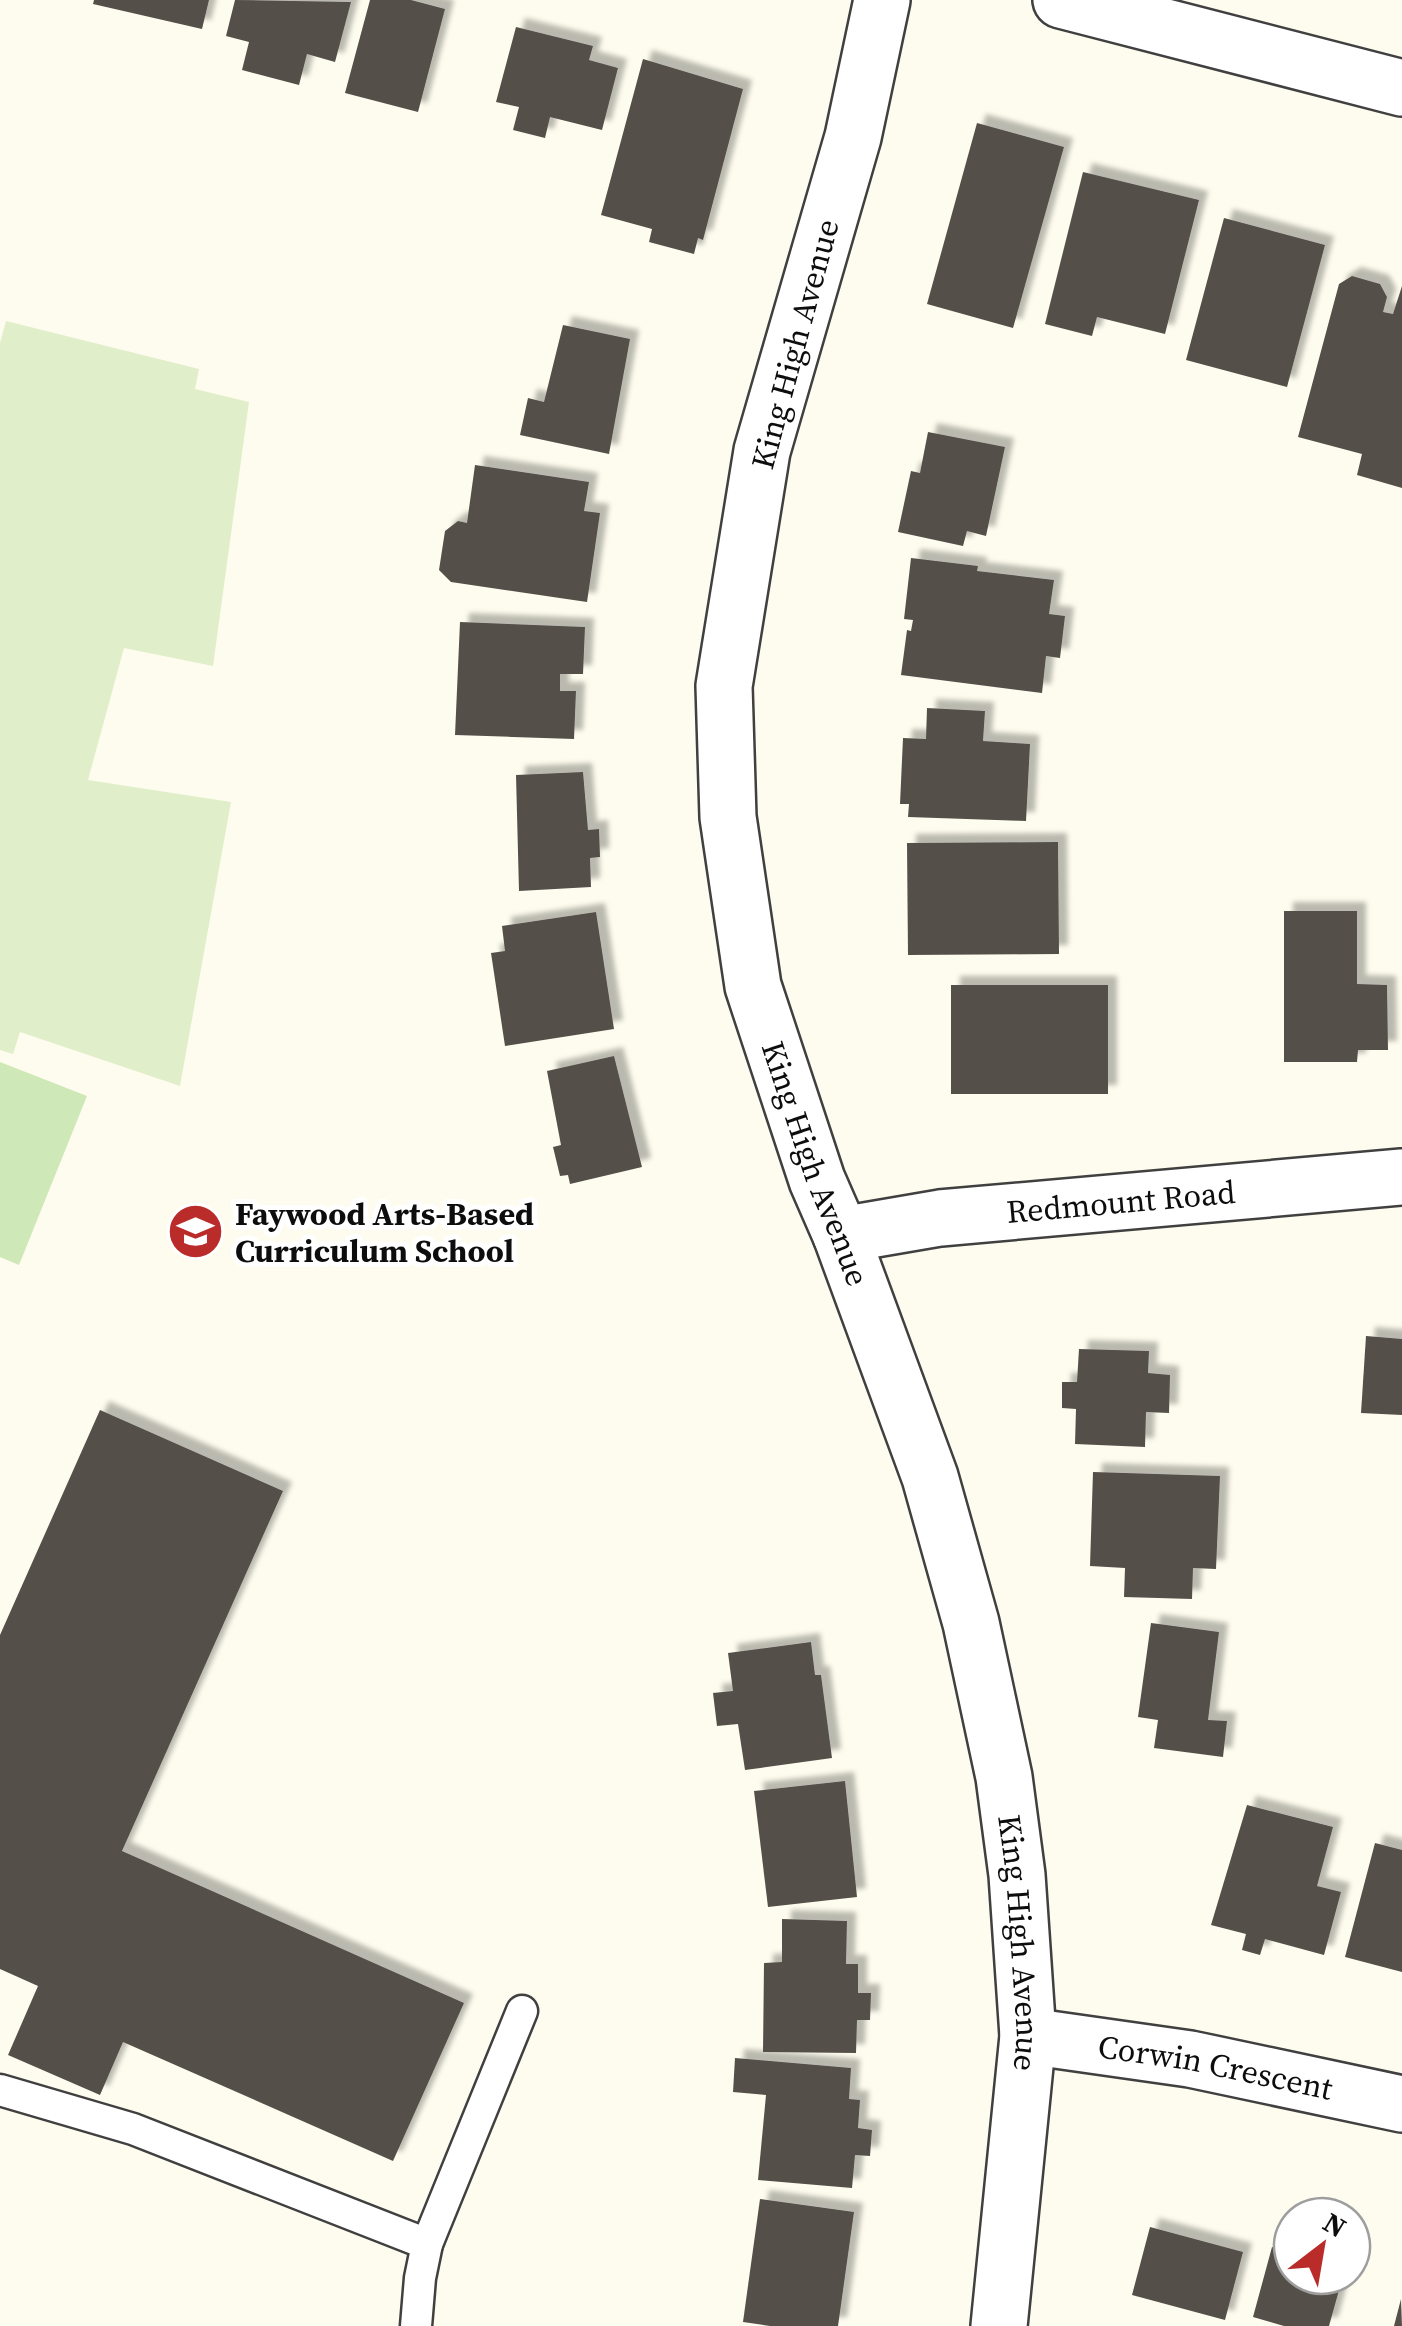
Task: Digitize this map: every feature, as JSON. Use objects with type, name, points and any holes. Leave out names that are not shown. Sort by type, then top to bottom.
[{"type":"street","name":"King High Avenue","points":[[882,0],[853,136],[762,451],[724,686],[728,817],[754,986],[816,1180],[841,1234],[930,1477],[971,1623],[1004,1776],[1028,2036],[998,2326]]},
{"type":"street","points":[[1061,0],[1402,88]]},
{"type":"street","name":"Redmount Road","points":[[841,1234],[940,1218],[1402,1177]]},
{"type":"street","name":"Corwin Crescent","points":[[1028,2036],[1190,2059],[1402,2104]]},
{"type":"lane","points":[[416,2326],[428,2244],[522,2011]]},
{"type":"lane","points":[[0,2090],[133,2130],[428,2244]]},
{"type":"green space","points":[[6,321],[199,369],[195,389],[249,402],[213,666],[124,648],[88,780],[231,802],[180,1086],[20,1032],[13,1054],[0,1050],[0,343]]},
{"type":"green space","points":[[0,1062],[87,1096],[19,1265],[0,1257]]},
{"type":"building","points":[[94,0],[209,0],[202,29],[93,4]]},
{"type":"building","points":[[235,0],[351,2],[335,62],[307,54],[299,85],[242,70],[249,42],[226,36]]},
{"type":"building","points":[[370,0],[411,0],[445,9],[418,112],[345,93]]},
{"type":"building","points":[[516,27],[593,46],[589,60],[618,68],[602,130],[550,117],[545,138],[513,130],[519,107],[496,102]]},
{"type":"building","points":[[643,59],[743,89],[703,240],[698,238],[694,254],[649,242],[652,229],[601,215]]},
{"type":"building","points":[[977,123],[1064,147],[1013,328],[927,304]]},
{"type":"building","points":[[1083,172],[1199,200],[1165,334],[1097,317],[1092,336],[1045,324]]},
{"type":"building","points":[[1224,218],[1325,245],[1287,387],[1186,360]]},
{"type":"building","points":[[1352,276],[1380,284],[1387,297],[1383,312],[1393,314],[1402,286],[1402,488],[1357,475],[1362,454],[1298,437],[1339,284]]},
{"type":"building","points":[[563,325],[630,339],[609,454],[520,435],[528,398],[544,402]]},
{"type":"building","points":[[928,432],[1005,447],[986,536],[967,531],[963,546],[898,532],[911,471],[920,473]]},
{"type":"building","points":[[475,465],[589,482],[584,511],[600,513],[587,602],[451,582],[439,570],[445,531],[458,521],[467,523]]},
{"type":"building","points":[[911,558],[1054,580],[1049,614],[1065,616],[1060,658],[1046,656],[1042,693],[901,675],[907,630],[911,631],[913,620],[904,619]]},
{"type":"building","points":[[460,622],[585,627],[583,674],[560,674],[560,691],[576,691],[574,739],[455,735]]},
{"type":"building","points":[[927,708],[985,711],[983,741],[1030,744],[1026,821],[908,817],[909,804],[900,804],[903,738],[926,739]]},
{"type":"building","points":[[583,772],[588,830],[599,829],[600,857],[590,858],[591,887],[519,891],[516,775]]},
{"type":"building","points":[[1058,842],[1059,954],[908,955],[907,843]]},
{"type":"building","points":[[1284,911],[1357,911],[1357,984],[1387,985],[1388,1050],[1358,1050],[1357,1062],[1284,1062]]},
{"type":"building","points":[[596,912],[614,1029],[505,1046],[491,953],[505,951],[502,926]]},
{"type":"building","points":[[951,985],[1108,985],[1108,1094],[951,1094]]},
{"type":"building","points":[[614,1056],[642,1167],[570,1184],[568,1175],[560,1176],[553,1147],[561,1145],[547,1071]]},
{"type":"building","points":[[1366,1336],[1402,1339],[1402,1415],[1361,1413]]},
{"type":"building","points":[[1079,1349],[1149,1351],[1148,1373],[1170,1375],[1169,1413],[1146,1412],[1145,1447],[1075,1444],[1076,1409],[1062,1408],[1062,1382],[1077,1382]]},
{"type":"building","points":[[100,1410],[283,1491],[122,1851],[464,2003],[393,2161],[123,2042],[100,2095],[8,2055],[38,1986],[0,1969],[0,1635]]},
{"type":"building","points":[[1093,1472],[1220,1476],[1216,1569],[1193,1568],[1192,1599],[1124,1597],[1125,1568],[1090,1566]]},
{"type":"building","points":[[1151,1623],[1219,1632],[1208,1720],[1227,1721],[1223,1757],[1154,1748],[1158,1720],[1138,1717]]},
{"type":"building","points":[[811,1642],[815,1675],[821,1675],[832,1758],[745,1770],[738,1724],[717,1726],[713,1693],[733,1691],[728,1653]]},
{"type":"building","points":[[845,1781],[857,1897],[768,1907],[754,1791]]},
{"type":"building","points":[[1247,1805],[1333,1827],[1317,1886],[1341,1892],[1324,1955],[1265,1939],[1260,1955],[1242,1950],[1246,1934],[1211,1925]]},
{"type":"building","points":[[1375,1843],[1402,1850],[1402,1972],[1345,1957]]},
{"type":"building","points":[[782,1919],[847,1921],[846,1964],[858,1964],[858,1993],[871,1993],[870,2020],[857,2020],[856,2053],[763,2052],[764,1963],[782,1962]]},
{"type":"building","points":[[735,2058],[851,2068],[849,2099],[860,2100],[858,2128],[872,2130],[870,2156],[855,2155],[852,2188],[758,2180],[766,2095],[733,2092]]},
{"type":"building","points":[[760,2199],[854,2212],[838,2326],[743,2322]]},
{"type":"building","points":[[1150,2227],[1243,2252],[1225,2320],[1132,2295]]},
{"type":"building","points":[[1272,2247],[1272,2296],[1337,2296],[1329,2326],[1284,2326],[1253,2317]]},
{"type":"building","points":[[1401,2299],[1402,2326],[1394,2326]]},
{"type":"place","name":"Faywood Arts-Based Curriculum School","points":[[196,1232]]}]
